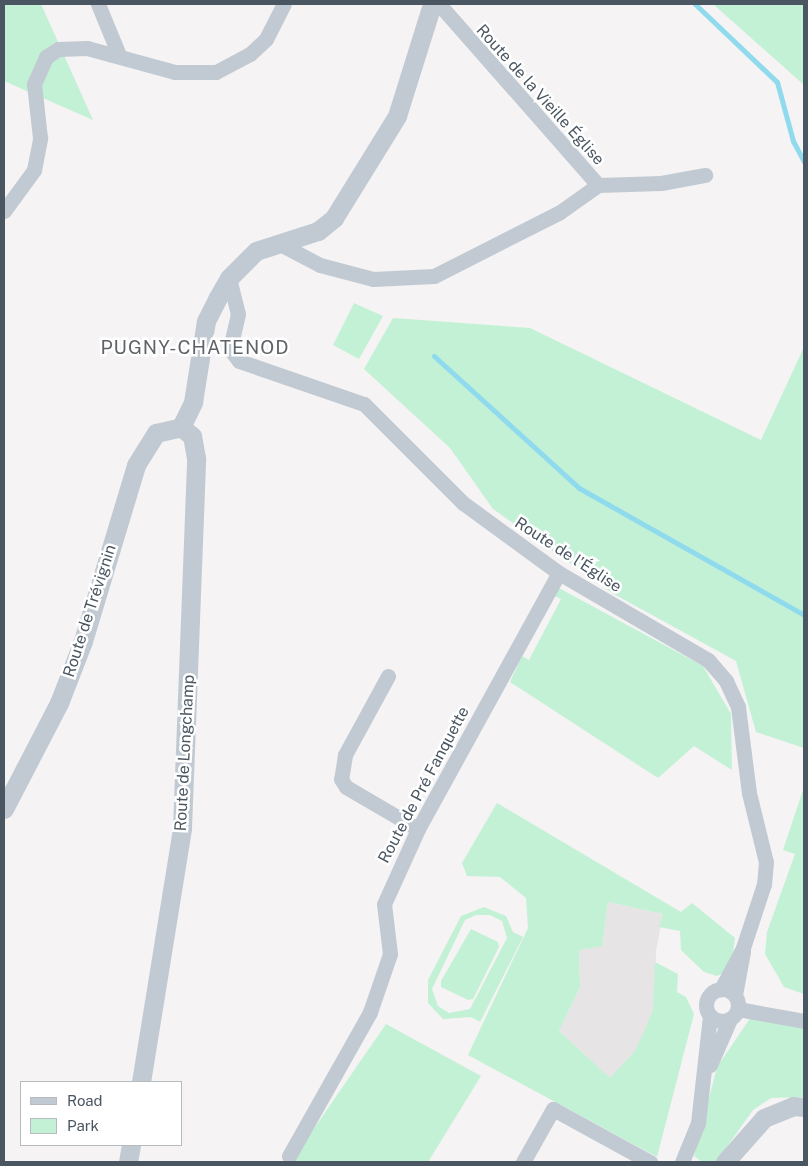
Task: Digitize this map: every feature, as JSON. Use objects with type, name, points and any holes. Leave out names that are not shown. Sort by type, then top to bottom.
[{"type":"street","points":[[98,4],[119,55]]},
{"type":"street","points":[[4,211],[34,170],[40,138],[34,84],[40,65],[58,49],[87,48],[119,55],[175,72],[216,72],[250,54],[266,39],[284,4]]},
{"type":"street","points":[[181,427],[193,402],[206,321],[229,278],[256,251],[318,230],[334,218],[397,116],[432,4]]},
{"type":"street","name":"Route de la Vieille Église","points":[[439,4],[598,185]]},
{"type":"street","name":"Route de la Vieille Église","points":[[278,242],[320,266],[373,279],[434,276],[560,212],[598,185],[661,183],[706,175]]},
{"type":"street","name":"Route de l'Église","points":[[229,278],[238,314],[230,349],[240,361],[364,404],[462,503],[559,573],[708,660],[732,691],[766,862],[764,884],[743,948],[731,1003]]},
{"type":"street","name":"Route de Trévignin","points":[[6,802],[59,702],[83,641],[142,453],[156,433],[181,427]]},
{"type":"street","name":"Route de Longchamp","points":[[141,1081],[182,828],[196,458],[192,436],[181,427]]},
{"type":"street","name":"Route de Pré Fanquette","points":[[289,1156],[370,1012],[390,954],[384,904],[418,828],[559,573]]},
{"type":"street","points":[[388,676],[345,756],[341,778],[346,787],[418,828]]},
{"type":"street","points":[[682,1162],[698,1123],[707,1071],[710,1016],[706,1001],[711,992],[731,1003],[804,1021]]},
{"type":"street","points":[[710,1016],[719,1021],[731,1003]]},
{"type":"street","points":[[707,1071],[731,1003]]},
{"type":"street","points":[[725,1162],[764,1118],[792,1106],[804,1107]]},
{"type":"street","points":[[522,1162],[553,1108],[650,1162]]},
{"type":"street","points":[[128,1162],[131,1146]]},
{"type":"shaded area","points":[[608,902],[663,914],[656,951],[655,1024],[620,1088],[559,1031],[580,987],[579,950],[602,945]]},
{"type":"green space","points":[[4,4],[41,4],[93,120],[4,81]]},
{"type":"green space","points":[[713,4],[804,4],[804,85]]},
{"type":"green space","points":[[354,303],[383,316],[359,359],[333,345]]},
{"type":"green space","points":[[393,318],[530,328],[761,440],[804,347],[804,748],[756,732],[736,661],[612,593],[493,509],[450,448],[364,369]]},
{"type":"green space","points":[[557,587],[703,666],[731,714],[732,770],[694,746],[658,778],[510,682],[522,656],[529,660],[561,599],[552,595]]},
{"type":"green space","points":[[804,787],[804,994],[784,987],[765,954],[767,932],[795,854],[783,850]]},
{"type":"green space","points":[[497,803],[681,912],[692,903],[735,938],[731,969],[717,976],[704,972],[681,950],[680,931],[659,927],[663,914],[608,902],[602,946],[579,950],[580,987],[559,1031],[610,1078],[635,1051],[653,1010],[655,962],[678,974],[677,992],[686,997],[694,1014],[657,1157],[468,1055],[528,928],[526,898],[500,877],[467,876],[462,863]]},
{"type":"green space","points":[[484,907],[506,916],[513,932],[523,937],[480,1022],[471,1017],[443,1019],[428,1003],[428,980],[461,916]],"holes":[[[476,915],[490,915],[502,921],[507,938],[470,1009],[449,1013],[438,1006],[432,989],[465,920]]]},
{"type":"green space","points":[[471,929],[498,942],[499,947],[473,999],[468,1000],[441,987],[441,981]]},
{"type":"green space","points":[[751,1017],[804,1026],[804,1097],[771,1098],[753,1110],[716,1162],[702,1162],[694,1156],[717,1067]]},
{"type":"green space","points":[[386,1024],[481,1076],[428,1162],[291,1162]]},
{"type":"waterway","points":[[695,4],[777,82],[793,141],[804,162]]},
{"type":"waterway","points":[[434,356],[579,488],[804,615]]},
{"type":"district","name":"PUGNY-CHATENOD","points":[[195,348]]}]
